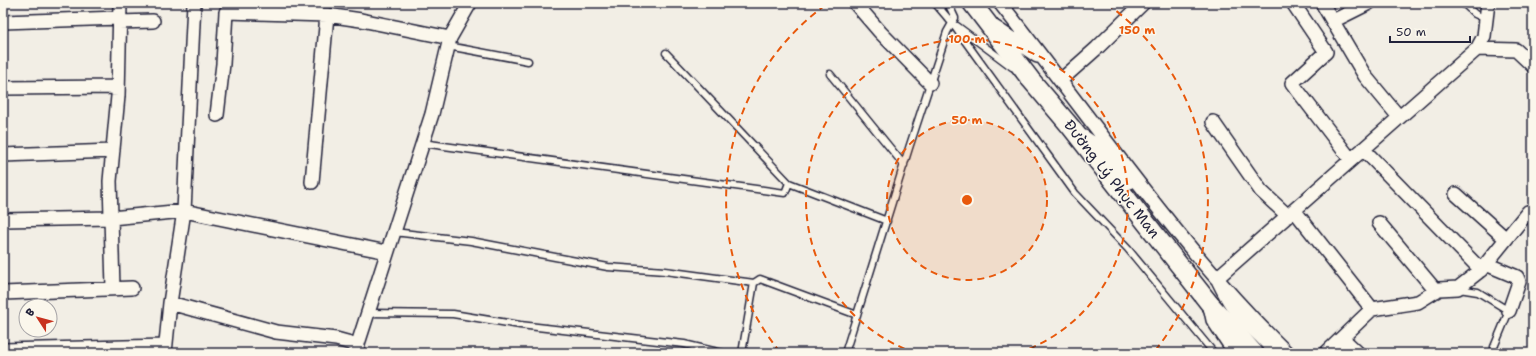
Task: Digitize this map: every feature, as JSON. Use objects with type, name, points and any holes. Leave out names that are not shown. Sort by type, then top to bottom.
[{"type":"main road","name":"Đường Lý Phục Man","points":[[972,3],[1031,80],[1070,126],[1209,302],[1254,353]]},
{"type":"street","points":[[113,288],[110,181],[118,87],[120,3]]},
{"type":"street","points":[[3,350],[165,350],[170,303],[184,210],[194,3]]},
{"type":"street","points":[[170,303],[276,332],[336,339],[356,349],[432,114],[449,42],[470,3]]},
{"type":"street","points":[[855,3],[880,32],[930,83]]},
{"type":"street","points":[[1000,3],[1217,278],[1287,353]]},
{"type":"street","points":[[1061,80],[1097,48],[1143,3]]},
{"type":"street","points":[[1293,3],[1326,52],[1292,83],[1351,160]]},
{"type":"street","points":[[1322,3],[1364,76],[1399,117]]},
{"type":"street","points":[[1333,21],[1369,3]]},
{"type":"street","points":[[1217,278],[1477,49],[1484,36],[1488,3]]},
{"type":"street","points":[[217,115],[223,64],[226,12],[263,8],[327,15],[361,20],[449,42]]},
{"type":"street","points":[[312,182],[327,15]]},
{"type":"street","points":[[3,22],[119,20],[152,21]]},
{"type":"street","points":[[988,22],[1048,64]]},
{"type":"street","points":[[1477,49],[1516,50],[1533,66]]},
{"type":"street","points":[[3,88],[118,87]]},
{"type":"street","points":[[1213,122],[1261,191],[1291,213],[1372,309]]},
{"type":"street","points":[[1070,126],[1098,147],[1168,228],[1208,267]]},
{"type":"street","points":[[1363,149],[1484,267],[1516,277],[1519,282],[1509,311]]},
{"type":"street","points":[[3,155],[113,151]]},
{"type":"street","points":[[1456,194],[1506,239]]},
{"type":"street","points":[[3,220],[111,218],[184,210],[387,252]]},
{"type":"street","points":[[1326,353],[1372,309],[1418,302],[1439,289],[1458,288],[1484,267],[1528,212],[1533,216]]},
{"type":"street","points":[[1379,223],[1436,291]]},
{"type":"street","points":[[1217,278],[1229,302],[1240,317],[1265,341],[1274,353]]},
{"type":"street","points":[[3,293],[132,288]]},
{"type":"street","points":[[1209,302],[1213,320],[1235,353]]},
{"type":"street","points":[[1342,338],[1358,353]]},
{"type":"lane","points":[[935,3],[952,23],[1076,193],[1128,249],[1214,353]]},
{"type":"lane","points":[[845,353],[930,83],[947,32],[955,18],[948,3]]},
{"type":"lane","points":[[1462,3],[1475,14],[1486,19]]},
{"type":"lane","points":[[952,23],[1031,80]]},
{"type":"lane","points":[[449,42],[528,61]]},
{"type":"lane","points":[[666,53],[789,183],[886,221]]},
{"type":"lane","points":[[830,74],[904,165]]},
{"type":"lane","points":[[422,143],[785,193],[789,183]]},
{"type":"lane","points":[[394,232],[471,241],[608,267],[665,271],[754,283],[760,279],[857,315]]},
{"type":"lane","points":[[742,353],[754,283]]},
{"type":"lane","points":[[1458,288],[1478,292],[1509,311],[1494,347]]},
{"type":"lane","points":[[368,313],[453,314],[520,326],[684,344],[722,353]]}]
